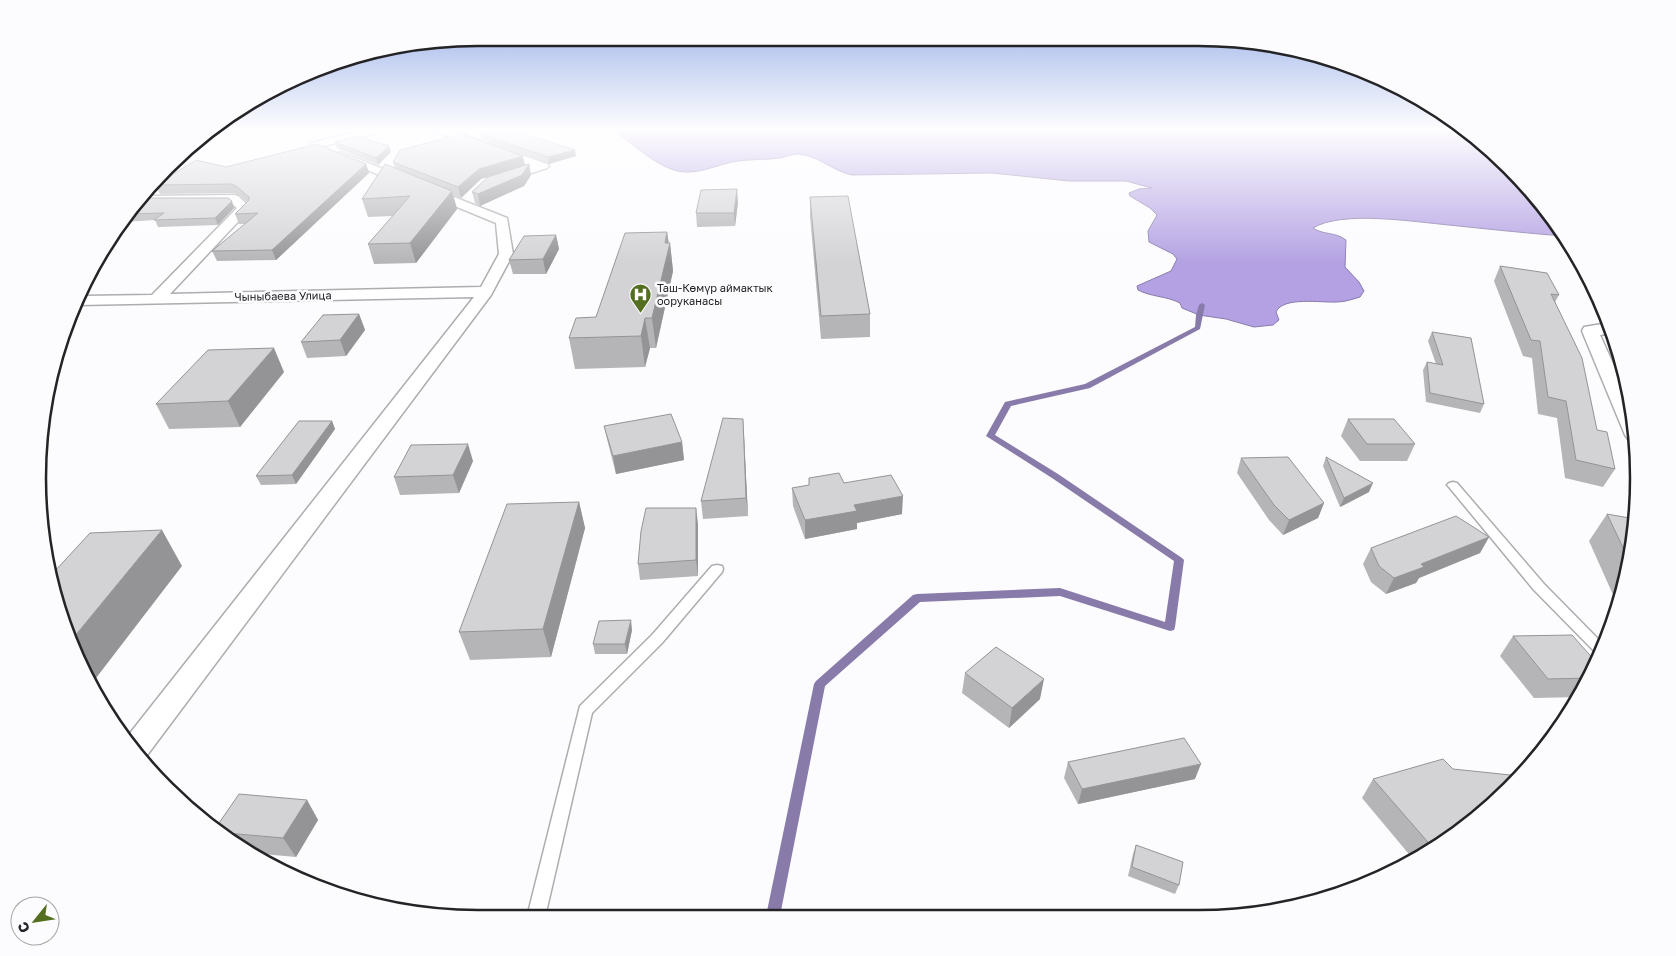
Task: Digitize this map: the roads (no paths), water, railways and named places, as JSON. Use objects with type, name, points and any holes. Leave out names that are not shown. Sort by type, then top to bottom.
[{"type":"street","points":[[138,745],[486,292],[506,254],[502,222],[468,200],[397,175]]},
{"type":"street","points":[[496,181],[516,175]]},
{"type":"street","points":[[147,200],[234,199],[245,208],[157,299]]},
{"type":"street","name":"Чыныбаева Улица","points":[[85,301],[486,292]]},
{"type":"street","points":[[1603,329],[1590,331],[1624,409]]},
{"type":"lane","points":[[1453,485],[1539,587],[1596,646]]},
{"type":"lane","points":[[538,910],[585,710],[657,639],[717,569]]},
{"type":"waterway","points":[[774,910],[820,684],[917,598],[1060,592],[1170,627],[1179,560],[1055,476],[990,436],[1008,404],[1087,386],[1198,328],[1202,305]]},
{"type":"place","name":"Таш-Көмүр аймактык ооруканасы","points":[[641,313]]}]
